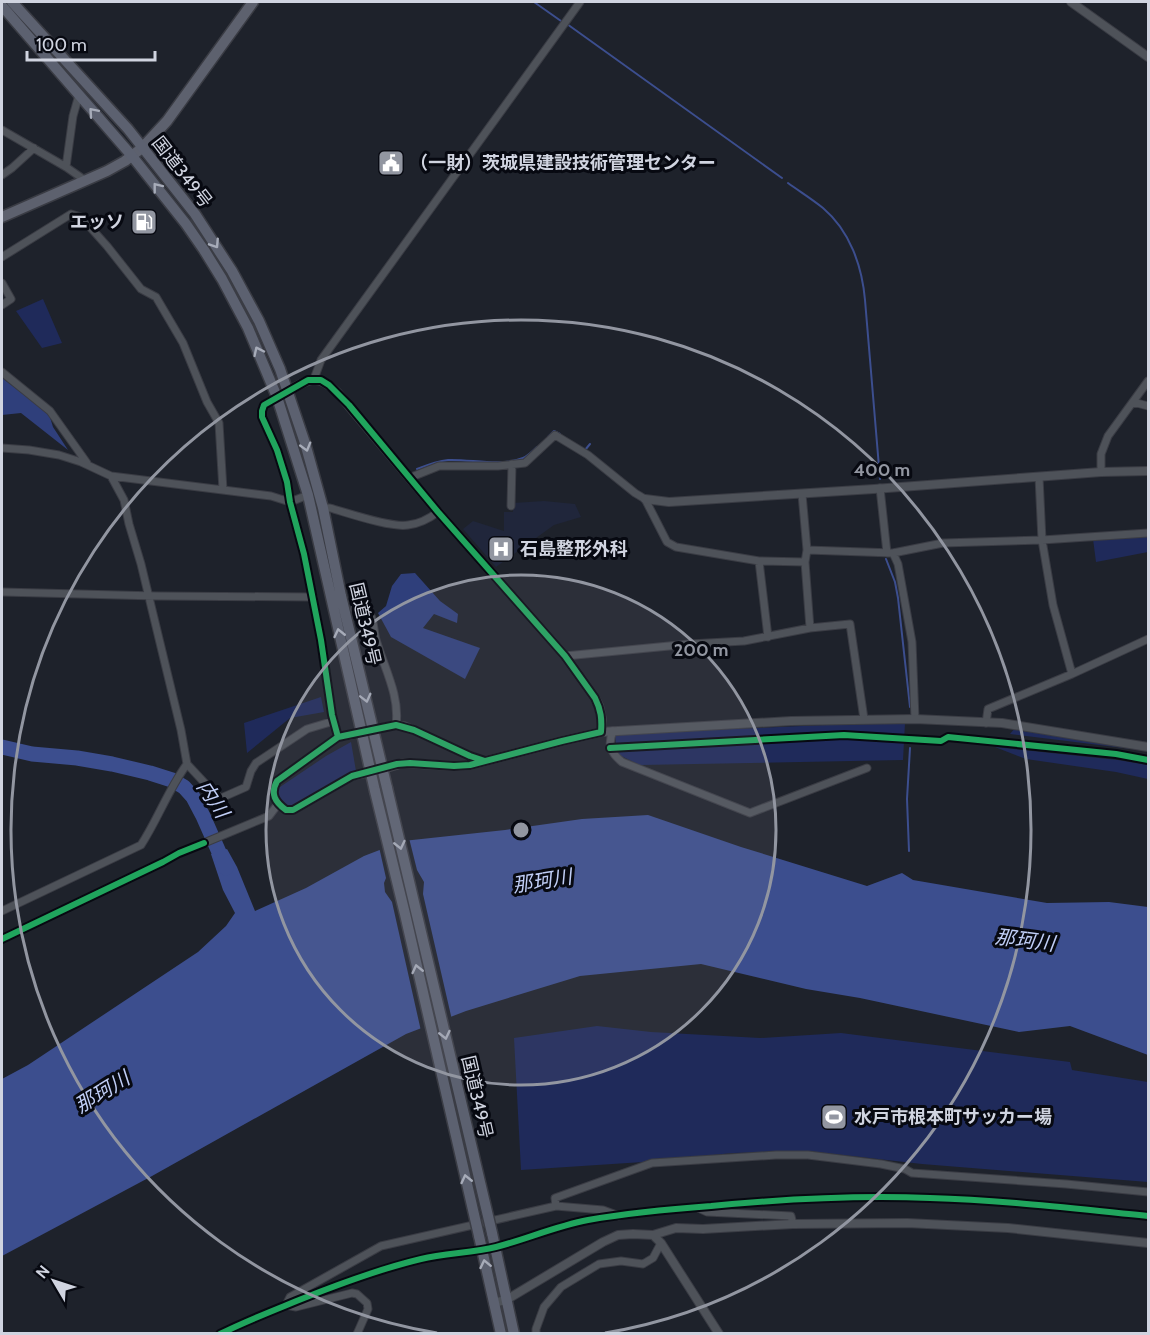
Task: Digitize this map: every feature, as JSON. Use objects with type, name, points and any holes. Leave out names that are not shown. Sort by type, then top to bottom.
[{"type":"highway","name":"国道349号","points":[[12,2],[123,124],[195,214],[232,271],[259,321],[280,369],[323,508],[341,596],[514,1334]]},
{"type":"highway","name":"国道349号","points":[[2,6],[132,156],[186,224],[222,279],[251,336],[277,397],[308,495],[501,1334]]},
{"type":"main road","points":[[2,217],[113,168],[142,148],[167,121],[253,2]]},
{"type":"street","points":[[314,379],[321,360],[580,2]]},
{"type":"street","points":[[1071,2],[1149,57]]},
{"type":"street","points":[[66,167],[73,116],[79,95]]},
{"type":"street","points":[[2,130],[86,181]]},
{"type":"street","points":[[2,175],[34,148]]},
{"type":"street","points":[[2,256],[71,214],[81,217],[141,289],[156,297],[183,343],[207,402],[219,423],[223,490]]},
{"type":"street","points":[[2,283],[11,299],[2,305]]},
{"type":"street","points":[[2,372],[50,411],[90,467]]},
{"type":"street","points":[[338,737],[313,597],[287,482],[277,450],[262,417],[264,405],[308,380],[314,379],[321,380],[337,392],[438,512],[566,657],[599,706],[602,720],[601,732]]},
{"type":"street","points":[[1101,472],[1101,454],[1108,436],[1149,381]]},
{"type":"street","points":[[1133,402],[1149,406]]},
{"type":"street","points":[[409,478],[440,466],[525,463],[555,435],[588,455],[635,494],[645,499],[669,502],[1101,472],[1149,471]]},
{"type":"street","points":[[2,448],[59,455],[111,476],[272,496],[290,502],[308,495]]},
{"type":"street","points":[[511,506],[512,464]]},
{"type":"street","points":[[111,476],[124,500],[182,730],[187,764],[215,795],[221,798],[246,787],[256,763],[307,729],[334,721]]},
{"type":"street","points":[[1039,477],[1042,540],[1053,605],[1072,674]]},
{"type":"street","points":[[880,488],[890,553],[898,564],[912,642],[915,719]]},
{"type":"street","points":[[802,494],[810,628]]},
{"type":"street","points":[[645,499],[667,542],[676,547],[759,561],[805,562]]},
{"type":"street","points":[[323,508],[408,526],[438,512]]},
{"type":"street","points":[[807,550],[890,553],[943,543],[1042,540],[1149,532]]},
{"type":"street","points":[[759,561],[768,636]]},
{"type":"street","points":[[2,592],[313,597]]},
{"type":"street","points":[[354,609],[363,610],[371,616],[376,642],[398,714],[396,725]]},
{"type":"street","points":[[566,657],[690,644],[744,641],[810,628],[850,624],[864,719]]},
{"type":"street","points":[[986,723],[988,709],[1149,639]]},
{"type":"street","points":[[351,735],[338,737],[277,781],[273,795],[278,804],[286,810],[293,810],[352,776],[403,763],[470,765],[601,732],[791,722],[915,719],[1002,723],[1149,747]]},
{"type":"street","points":[[385,728],[396,725],[414,730],[485,761]]},
{"type":"street","points":[[614,732],[610,748],[612,754],[622,762],[750,813],[867,768]]},
{"type":"street","points":[[2,911],[141,845],[170,789],[187,764]]},
{"type":"street","points":[[204,843],[269,816],[278,804]]},
{"type":"street","points":[[556,1206],[555,1198],[652,1163],[776,1155],[808,1155],[881,1164],[905,1169],[912,1173],[1149,1192]]},
{"type":"street","points":[[357,1334],[368,1309],[367,1303],[357,1294],[339,1295],[296,1307],[286,1305],[290,1297],[381,1246],[556,1206],[603,1210],[619,1216]]},
{"type":"street","points":[[696,1207],[707,1212],[791,1216],[793,1224]]},
{"type":"street","points":[[493,1303],[506,1300],[618,1235],[633,1233],[653,1235],[676,1228],[704,1229],[850,1222],[959,1225],[1149,1243]]},
{"type":"street","points":[[653,1235],[661,1243],[719,1334]]},
{"type":"street","points":[[536,1334],[543,1307],[561,1287],[599,1264],[621,1261],[643,1264],[653,1258],[661,1243]]},
{"type":"shaded area","points":[[43,299],[62,343],[42,348],[16,311]]},
{"type":"shaded area","points":[[2,378],[49,414],[53,427],[68,450],[21,413],[2,415]]},
{"type":"shaded area","name":"石島整形外科","points":[[544,501],[575,504],[581,517],[554,525],[496,567],[463,529],[473,521],[504,531],[504,512],[513,512],[513,503]]},
{"type":"shaded area","points":[[1147,536],[1148,552],[1096,562],[1093,539]]},
{"type":"shaded area","points":[[415,573],[440,601],[458,614],[457,623],[434,614],[423,628],[480,648],[465,679],[391,637],[378,613],[386,606],[392,586],[401,574]]},
{"type":"shaded area","points":[[321,697],[324,712],[290,718],[247,753],[244,723]]},
{"type":"shaded area","points":[[905,723],[903,760],[640,765],[617,754],[615,734],[849,724]]},
{"type":"shaded area","points":[[1015,728],[1148,750],[1148,751],[1010,734]]},
{"type":"shaded area","points":[[351,742],[356,771],[298,805],[288,806],[282,801],[277,794],[280,787]]},
{"type":"shaded area","points":[[995,747],[1148,765],[1148,779],[1026,759]]},
{"type":"shaded area","name":"水戸市根本町サッカー場","points":[[597,1026],[651,1032],[760,1038],[841,1033],[1070,1062],[1072,1070],[1148,1082],[1148,1182],[922,1164],[808,1151],[733,1153],[521,1170],[514,1038]]},
{"type":"water","name":"那珂川","points":[[648,815],[867,886],[902,873],[913,880],[1047,903],[1109,902],[1148,907],[1148,1055],[1070,1026],[1019,1032],[860,998],[806,989],[701,964],[580,976],[466,1011],[406,1034],[152,1176],[2,1256],[2,1079],[28,1065],[198,952],[226,926],[235,913],[223,890],[211,854],[227,849],[255,911],[306,888],[364,856],[403,841],[582,819]]},
{"type":"pier","points":[[409,838],[417,870],[424,882],[423,894],[452,1020],[421,1031],[392,902],[385,892],[386,878],[379,847]]},
{"type":"waterway","points":[[534,2],[561,21]]},
{"type":"waterway","points":[[567,24],[782,178]]},
{"type":"waterway","points":[[788,183],[819,205],[841,227],[858,262],[865,300],[880,479]]},
{"type":"waterway","points":[[548,437],[554,431],[560,434]]},
{"type":"waterway","points":[[585,450],[590,444]]},
{"type":"waterway","points":[[417,469],[448,460],[514,461],[527,456],[537,447]]},
{"type":"waterway","points":[[886,559],[895,582],[898,598],[910,707]]},
{"type":"waterway","name":"内川","points":[[2,747],[32,754],[112,764],[172,780],[184,787],[193,797],[226,868]]},
{"type":"waterway","points":[[909,851],[907,799],[910,748]]},
{"type":"tunnel","points":[[351,735],[385,727]]},
{"type":"cycle path","points":[[338,737],[332,715],[321,640],[304,554],[287,482],[277,450],[262,417],[264,405],[308,380],[321,380],[349,405],[438,512],[565,656],[595,698],[601,715],[601,732],[470,765],[397,764],[352,776],[293,810],[286,810],[275,797],[274,790],[277,781],[338,737],[396,725],[414,730],[485,761]]},
{"type":"cycle path","points":[[610,748],[844,735],[941,741],[948,737],[1116,754],[1148,760]]},
{"type":"cycle path","points":[[2,939],[204,843]]},
{"type":"cycle path","points":[[220,1334],[314,1294],[390,1267],[430,1257],[478,1251],[576,1223],[634,1213],[766,1201],[875,1197],[985,1201],[1148,1216]]},
{"type":"place","name":"（一財）茨城県建設技術管理センター","points":[[391,163]]},
{"type":"place","name":"エッソ","points":[[144,222]]},
{"type":"place","name":"石島整形外科","points":[[501,549]]},
{"type":"place","name":"水戸市根本町サッカー場","points":[[834,1117]]}]
